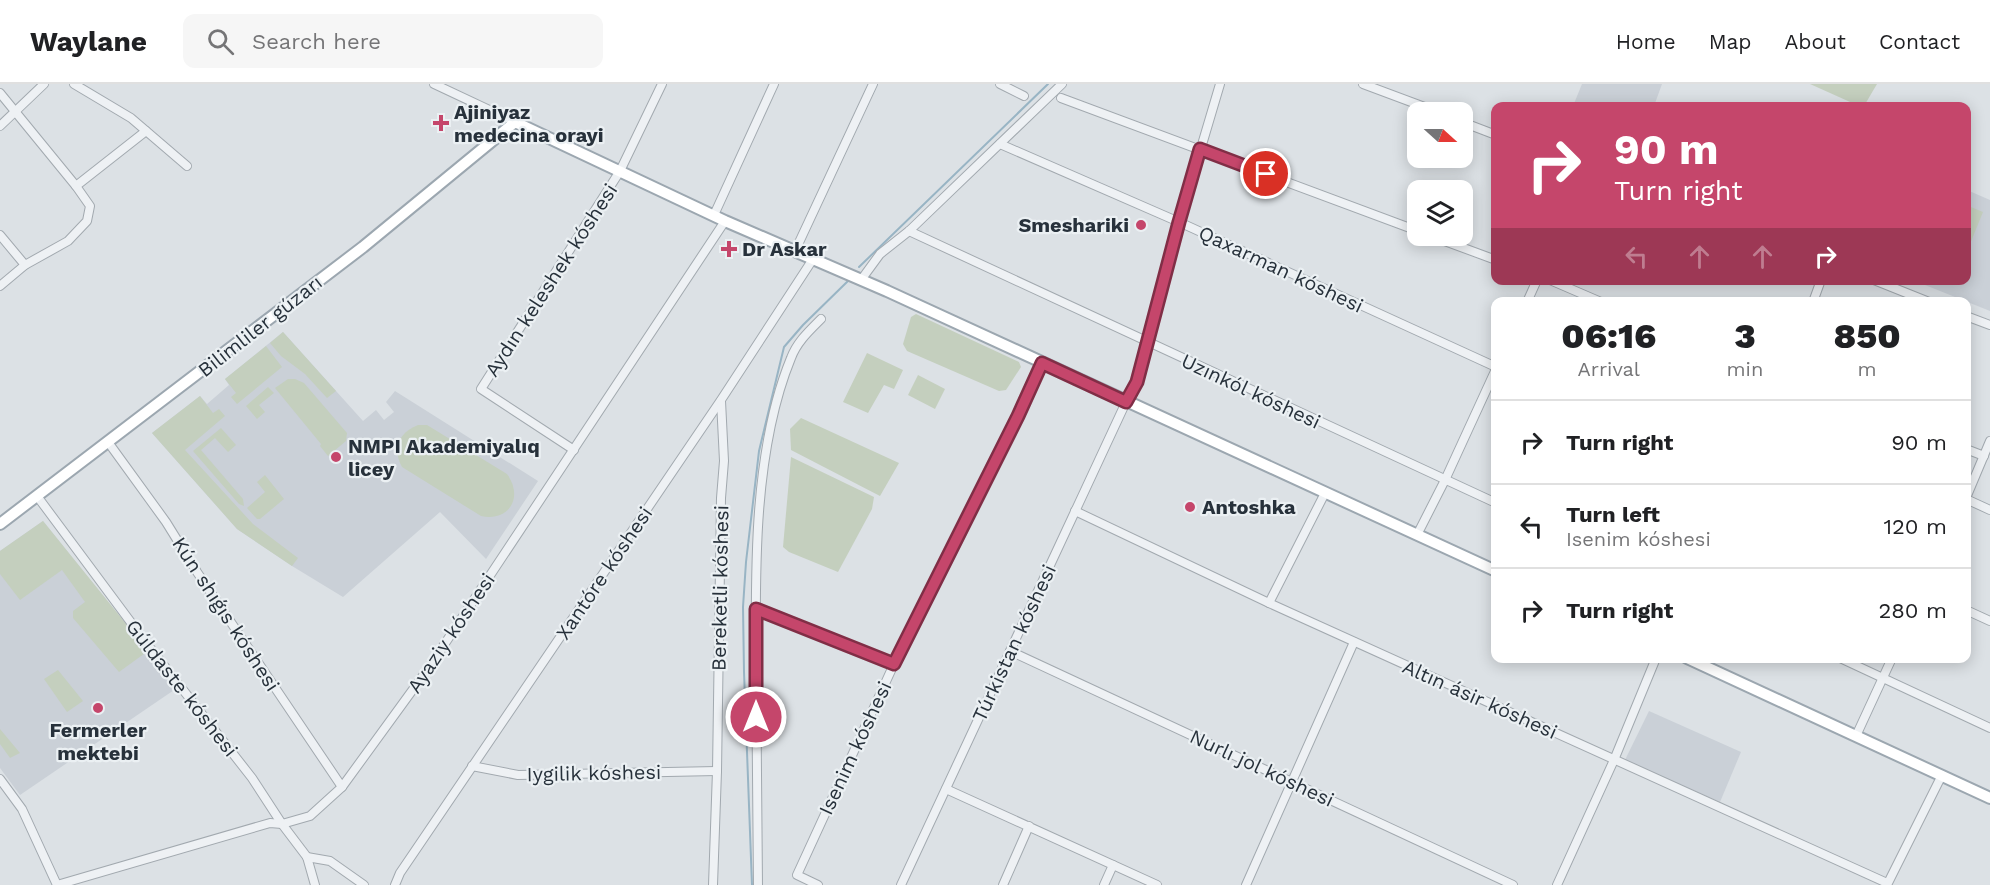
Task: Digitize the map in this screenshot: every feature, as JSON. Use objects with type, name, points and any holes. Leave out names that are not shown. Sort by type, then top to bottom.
[{"type":"main road","points":[[515,122],[725,221],[861,280],[1491,569]]},
{"type":"main road","name":"Bilimliler gúzarı","points":[[0,524],[378,235],[515,122]]},
{"type":"main road","points":[[1698,663],[1990,798]]},
{"type":"street","points":[[0,126],[44,84]]},
{"type":"street","points":[[74,84],[131,118],[187,166]]},
{"type":"street","points":[[434,84],[515,122]]},
{"type":"street","name":"Aydın keleshek kóshesi","points":[[574,450],[481,389],[620,171],[662,84]]},
{"type":"street","points":[[714,215],[774,84]]},
{"type":"street","points":[[795,251],[873,84]]},
{"type":"street","points":[[1000,84],[1024,96]]},
{"type":"street","points":[[861,280],[880,254],[909,231],[1062,84]]},
{"type":"street","name":"Túrkistan kóshesi","points":[[901,885],[1137,382],[1179,222],[1220,84]]},
{"type":"street","points":[[1363,84],[1411,102]]},
{"type":"street","points":[[0,93],[17,111],[90,206],[87,221],[68,241],[25,265],[0,286]]},
{"type":"street","points":[[1061,98],[1407,227]]},
{"type":"street","points":[[1473,126],[1491,133]]},
{"type":"street","points":[[76,186],[146,131]]},
{"type":"street","name":"Qaxarman kóshesi","points":[[1000,144],[1179,222],[1491,366]]},
{"type":"street","name":"Ayaziy kóshesi","points":[[57,885],[270,823],[282,824],[310,816],[342,788],[430,666],[725,221]]},
{"type":"street","name":"Uzınkól kóshesi","points":[[909,231],[1491,501]]},
{"type":"street","points":[[0,235],[25,265]]},
{"type":"street","points":[[1458,246],[1491,258]]},
{"type":"street","name":"Xantóre kóshesi","points":[[396,885],[400,873],[543,665],[813,259]]},
{"type":"street","points":[[1562,285],[1589,297]]},
{"type":"street","points":[[1886,285],[1916,297]]},
{"type":"street","points":[[1971,318],[1990,325]]},
{"type":"street","points":[[758,885],[756,609],[758,529],[768,436],[791,357],[803,336],[821,319]]},
{"type":"street","name":"Isenim kóshesi","points":[[818,885],[797,875],[894,664],[1018,416],[1042,363]]},
{"type":"street","points":[[1418,535],[1491,379]]},
{"type":"street","name":"Bereketli kóshesi","points":[[713,885],[724,461],[721,400]]},
{"type":"street","points":[[1971,487],[1990,441]]},
{"type":"street","name":"Kún shıǵıs kóshesi","points":[[108,442],[166,522],[196,572],[342,788]]},
{"type":"street","points":[[1971,451],[1984,456]]},
{"type":"street","points":[[1269,603],[1325,493]]},
{"type":"street","name":"Gúldaste kóshesi","points":[[37,496],[144,640],[252,778],[282,824],[307,856],[315,885]]},
{"type":"street","points":[[1971,501],[1990,510]]},
{"type":"street","name":"Altın ásir kóshesi","points":[[1075,511],[1269,603],[1887,884]]},
{"type":"street","points":[[756,609],[894,664]]},
{"type":"street","points":[[1971,612],[1990,621]]},
{"type":"street","points":[[1246,885],[1354,642]]},
{"type":"street","name":"Nurlı jol kóshesi","points":[[1010,651],[1513,885]]},
{"type":"street","points":[[1557,885],[1614,760],[1654,663]]},
{"type":"street","points":[[1851,663],[1990,728]]},
{"type":"street","points":[[1856,736],[1890,663]]},
{"type":"street","name":"Iygilik kóshesi","points":[[472,766],[518,775],[717,771]]},
{"type":"street","points":[[1887,884],[1942,775]]},
{"type":"street","points":[[0,779],[22,809],[57,885]]},
{"type":"street","points":[[946,789],[1157,885]]},
{"type":"street","points":[[1003,885],[1029,826]]},
{"type":"street","points":[[307,856],[330,861],[364,885]]},
{"type":"street","points":[[1104,885],[1113,865]]},
{"type":"shaded area","points":[[1582,84],[1662,84],[1655,102],[1575,102]]},
{"type":"shaded area","points":[[1971,192],[1990,200],[1990,311],[1971,303],[1971,297],[1955,297],[1925,285],[1971,285]]},
{"type":"shaded area","name":"NMPI Akademiyalıq licey","points":[[283,332],[363,421],[376,410],[384,420],[394,412],[386,402],[395,391],[538,481],[486,559],[440,512],[343,597],[237,529],[152,433],[200,396],[207,404],[229,385],[225,379]]},
{"type":"shaded area","points":[[43,521],[177,688],[20,795],[0,768],[0,551]]},
{"type":"shaded area","points":[[1649,711],[1741,752],[1720,802],[1625,760]]},
{"type":"green space","points":[[1810,84],[1877,84],[1866,102],[1850,102]]},
{"type":"green space","points":[[1971,207],[1983,212],[1971,242]]},
{"type":"green space","points":[[916,314],[1019,362],[1021,367],[1006,390],[999,391],[907,351],[903,344],[911,317]]},
{"type":"green space","points":[[283,332],[336,391],[327,398],[305,374],[281,356],[270,343]]},
{"type":"green space","points":[[266,346],[282,367],[237,404],[231,397],[236,393],[225,379]]},
{"type":"green space","points":[[867,353],[903,370],[894,389],[884,385],[868,413],[843,402]]},
{"type":"green space","points":[[918,375],[945,389],[935,409],[908,395]]},
{"type":"green space","points":[[288,379],[304,383],[347,433],[346,441],[328,456],[320,446],[321,444],[275,388]]},
{"type":"green space","points":[[268,387],[274,393],[259,405],[265,412],[257,419],[246,406]]},
{"type":"green space","points":[[200,396],[213,413],[219,409],[225,416],[185,450],[253,524],[298,558],[292,566],[237,529],[152,433]]},
{"type":"green space","points":[[801,418],[899,463],[880,496],[791,450],[790,429]]},
{"type":"green space","points":[[418,425],[427,425],[507,474],[514,491],[511,506],[499,515],[481,516],[402,467],[397,454],[399,442],[406,432]]},
{"type":"green space","points":[[221,428],[236,445],[228,452],[215,438],[201,450],[243,499],[244,506],[239,504],[193,451]]},
{"type":"green space","points":[[791,457],[874,497],[872,509],[838,572],[789,552],[783,547]]},
{"type":"green space","points":[[265,475],[284,499],[257,519],[247,508],[265,492],[257,482]]},
{"type":"green space","points":[[43,521],[148,651],[119,672],[73,618],[73,611],[85,602],[62,570],[20,600],[0,574],[0,551]]},
{"type":"green space","points":[[58,670],[83,701],[67,712],[44,679]]},
{"type":"green space","points":[[0,729],[20,753],[10,758],[0,744]]},
{"type":"waterway","points":[[859,267],[1048,84]]},
{"type":"waterway","points":[[752,885],[743,607],[759,451],[784,347],[849,280]]},
{"type":"place","name":"Ajiniyaz medecina orayi","points":[[441,123]]},
{"type":"place","name":"Smeshariki","points":[[1141,225]]},
{"type":"place","name":"Dr Askar","points":[[729,249]]},
{"type":"place","name":"NMPI Akademiyalıq licey","points":[[336,457]]},
{"type":"place","name":"Antoshka","points":[[1190,507]]},
{"type":"place","name":"Fermerler mektebi","points":[[98,708]]},
{"type":"route","points":[[756,717],[756,609],[894,664],[1018,416],[1042,363],[1126,402],[1137,382],[1200,149],[1266,174]]}]
